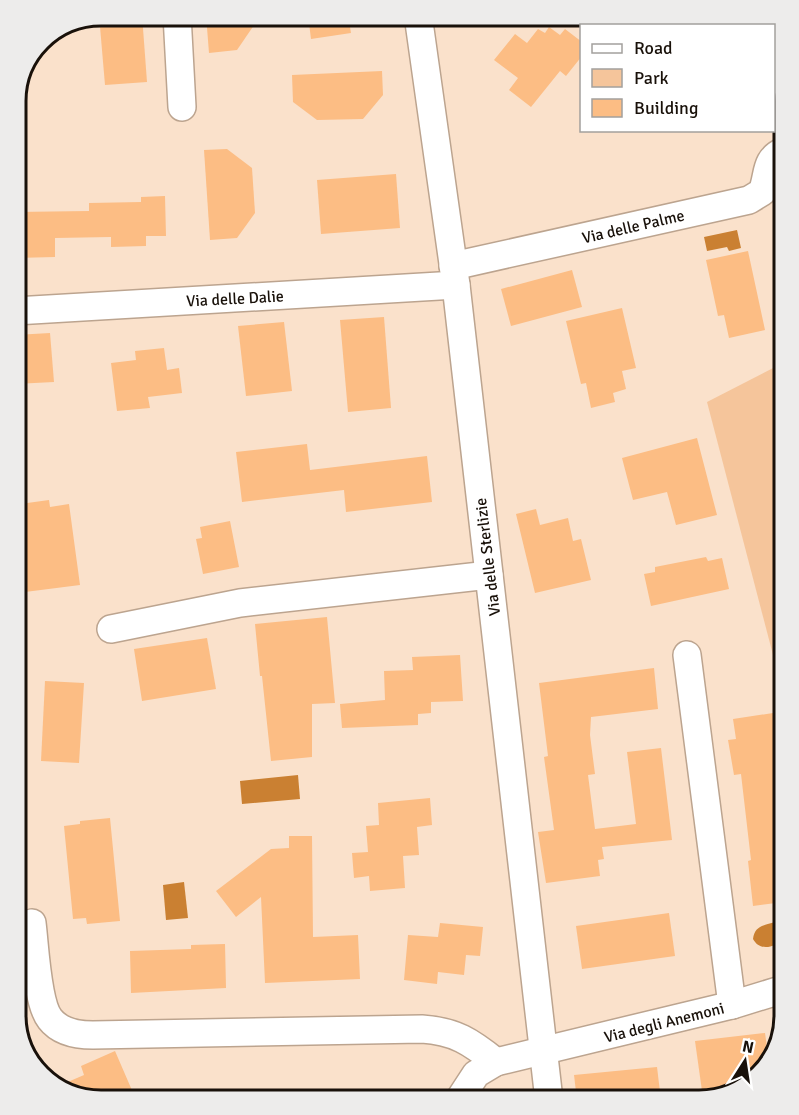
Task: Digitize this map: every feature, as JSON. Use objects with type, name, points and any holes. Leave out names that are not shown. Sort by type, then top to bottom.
[{"type":"street","points":[[178,26],[182,107]]},
{"type":"street","name":"Via delle Sterlizie","points":[[420,26],[454,276],[548,1090]]},
{"type":"street","name":"Via delle Palme","points":[[454,276],[749,200],[762,192],[769,162],[774,156]]},
{"type":"street","name":"Via delle Dalie","points":[[26,310],[454,276]]},
{"type":"street","points":[[111,628],[240,603],[489,576]]},
{"type":"street","points":[[687,655],[732,1005]]},
{"type":"street","points":[[32,923],[43,1004],[50,1019],[57,1026],[73,1033],[93,1035],[438,1030],[461,1037],[496,1062],[476,1074],[466,1090]]},
{"type":"street","name":"Via degli Anemoni","points":[[496,1062],[732,1005],[774,992]]},
{"type":"green space","points":[[774,368],[774,659],[707,402]]},
{"type":"shaded area","points":[[737,230],[741,248],[729,251],[727,247],[707,251],[704,237]]},
{"type":"shaded area","points":[[298,775],[300,799],[242,804],[240,781]]},
{"type":"shaded area","points":[[184,882],[188,918],[166,920],[163,885]]},
{"type":"shaded area","points":[[774,922],[774,945],[759,946],[753,939],[756,930]]},
{"type":"building","points":[[100,26],[143,26],[147,82],[105,85]]},
{"type":"building","points":[[207,26],[253,26],[237,50],[209,53]]},
{"type":"building","points":[[309,26],[350,26],[351,33],[311,39]]},
{"type":"building","points":[[549,27],[560,35],[565,29],[580,40],[580,58],[566,76],[560,71],[531,107],[509,90],[518,78],[494,60],[515,34],[527,43],[538,29],[545,33]]},
{"type":"building","points":[[382,71],[383,95],[363,119],[317,120],[293,102],[292,75]]},
{"type":"building","points":[[227,149],[252,168],[255,213],[237,238],[210,240],[204,150]]},
{"type":"building","points":[[396,174],[400,228],[321,234],[317,180]]},
{"type":"building","points":[[165,196],[166,236],[146,236],[146,246],[111,247],[111,237],[55,238],[55,257],[26,258],[26,212],[89,211],[89,203],[141,202],[141,197]]},
{"type":"building","points":[[748,251],[765,330],[729,338],[724,315],[718,316],[706,260]]},
{"type":"building","points":[[572,270],[582,307],[511,326],[501,289]]},
{"type":"building","points":[[622,308],[636,368],[622,371],[626,389],[613,393],[615,402],[591,408],[586,383],[581,384],[566,321]]},
{"type":"building","points":[[384,317],[391,408],[348,412],[340,320]]},
{"type":"building","points":[[284,322],[292,391],[246,396],[238,326]]},
{"type":"building","points":[[50,333],[54,382],[26,383],[26,334]]},
{"type":"building","points":[[164,348],[167,370],[179,368],[182,393],[148,397],[150,408],[117,411],[111,363],[136,360],[135,351]]},
{"type":"building","points":[[697,438],[717,515],[676,525],[667,492],[633,500],[622,458]]},
{"type":"building","points":[[307,444],[310,470],[427,456],[432,502],[346,512],[344,490],[242,502],[236,452]]},
{"type":"building","points":[[49,500],[50,507],[69,504],[80,585],[26,592],[26,503]]},
{"type":"building","points":[[536,509],[540,525],[568,518],[573,541],[581,539],[591,580],[535,593],[516,514]]},
{"type":"building","points":[[230,521],[239,567],[203,574],[196,539],[202,538],[200,527]]},
{"type":"building","points":[[706,557],[708,561],[722,558],[729,589],[651,606],[644,574],[655,572],[655,567]]},
{"type":"building","points":[[327,617],[335,703],[312,704],[312,757],[271,761],[255,624]]},
{"type":"building","points":[[207,638],[216,689],[142,701],[134,649]]},
{"type":"building","points":[[460,655],[463,701],[431,702],[431,713],[418,714],[418,725],[342,728],[340,704],[385,700],[384,671],[413,670],[412,657]]},
{"type":"building","points":[[654,668],[658,709],[591,717],[590,735],[595,774],[588,775],[595,829],[636,824],[627,752],[661,748],[672,840],[602,847],[604,859],[598,860],[600,876],[546,883],[538,832],[554,830],[544,757],[548,756],[539,683]]},
{"type":"building","points":[[45,681],[84,683],[79,763],[41,761]]},
{"type":"building","points":[[773,713],[774,903],[753,906],[748,861],[751,860],[741,774],[734,775],[728,740],[736,739],[733,719]]},
{"type":"building","points":[[430,798],[432,825],[417,827],[419,855],[403,856],[405,888],[370,891],[369,876],[354,878],[352,853],[368,852],[366,826],[379,825],[378,803]]},
{"type":"building","points":[[110,818],[120,921],[87,924],[86,918],[73,919],[64,826],[80,824],[80,821]]},
{"type":"building","points":[[289,836],[312,836],[313,937],[358,935],[360,979],[265,983],[261,897],[236,917],[216,891],[271,849],[289,848]]},
{"type":"building","points":[[669,913],[675,956],[582,969],[576,926]]},
{"type":"building","points":[[440,923],[483,927],[480,956],[466,955],[464,975],[438,972],[437,984],[404,980],[408,935],[438,937]]},
{"type":"building","points":[[225,944],[226,988],[131,993],[130,951],[191,949],[191,945]]},
{"type":"building","points":[[765,1033],[767,1045],[752,1068],[744,1074],[727,1084],[702,1090],[695,1041]]},
{"type":"building","points":[[115,1051],[131,1089],[95,1089],[67,1082],[84,1075],[81,1066]]},
{"type":"building","points":[[657,1067],[660,1090],[576,1090],[574,1075]]}]
